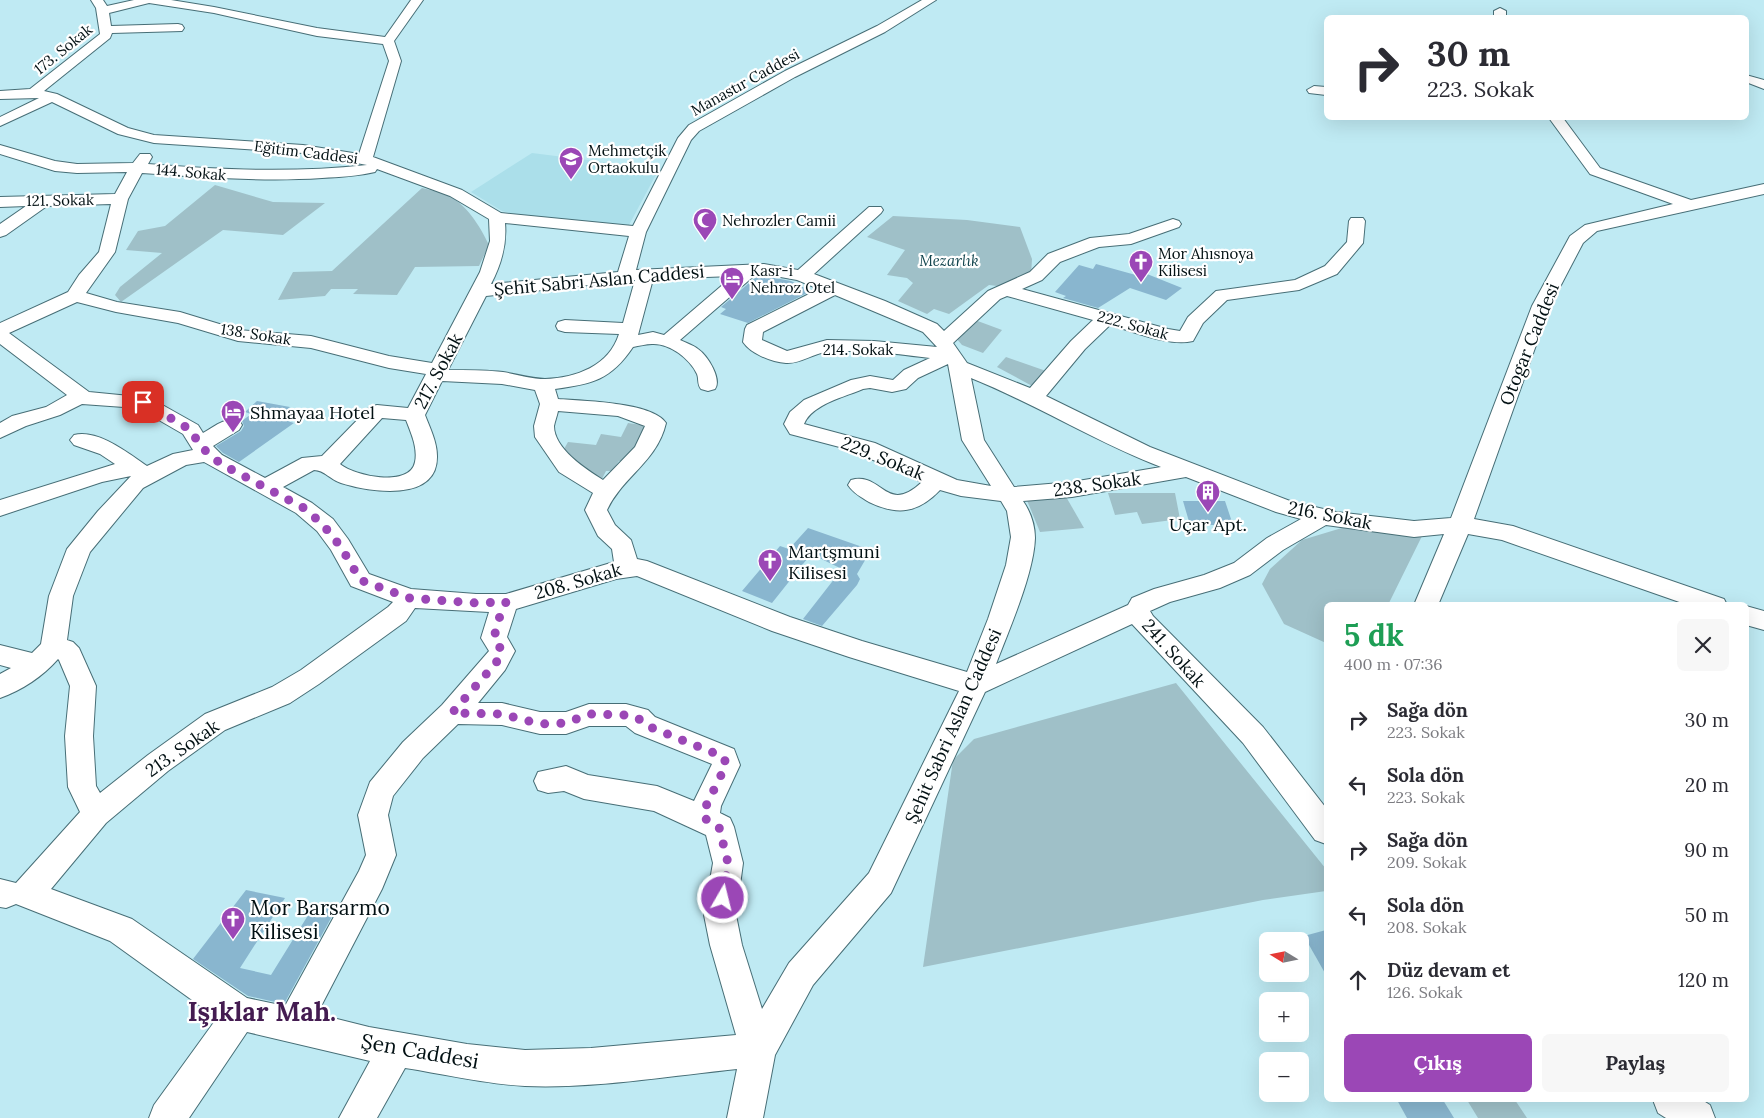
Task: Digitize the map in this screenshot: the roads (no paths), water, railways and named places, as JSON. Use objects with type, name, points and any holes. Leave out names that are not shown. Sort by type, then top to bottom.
[{"type":"street","points":[[100,6],[149,0],[214,10],[316,32],[388,42]]},
{"type":"street","points":[[388,42],[418,0]]},
{"type":"street","name":"Manastır Caddesi","points":[[628,336],[638,232],[685,138],[694,128],[790,74],[880,29],[930,0]]},
{"type":"street","name":"173. Sokak","points":[[34,93],[106,35],[100,6]]},
{"type":"street","points":[[106,30],[178,28]]},
{"type":"street","points":[[365,159],[395,61],[388,42]]},
{"type":"street","points":[[1749,78],[1764,85]]},
{"type":"street","name":"Eğitim Caddesi","points":[[0,95],[34,93],[52,96],[123,131],[154,138],[303,149],[365,159],[456,193],[497,217],[638,232]]},
{"type":"street","points":[[0,122],[52,96]]},
{"type":"street","points":[[1558,120],[1596,171],[1690,204]]},
{"type":"street","points":[[0,330],[75,296],[85,279],[96,268],[107,252],[120,199],[137,168],[151,149],[154,138]]},
{"type":"street","name":"144. Sokak","points":[[0,149],[54,165],[84,168],[137,168],[235,176],[270,176],[383,167]]},
{"type":"street","name":"Otogar Caddesi","points":[[1427,602],[1460,525],[1540,306],[1576,240],[1591,228],[1690,204],[1764,189]]},
{"type":"street","name":"121. Sokak","points":[[0,202],[120,199]]},
{"type":"street","points":[[0,232],[43,201]]},
{"type":"street","points":[[802,276],[875,210]]},
{"type":"street","name":"217. Sokak","points":[[326,464],[377,411],[415,415],[490,272],[498,241],[497,217]]},
{"type":"street","name":"222. Sokak","points":[[1006,290],[1167,335],[1186,337],[1196,321],[1222,295],[1300,286],[1331,270],[1355,244],[1358,221]]},
{"type":"street","points":[[952,355],[994,295],[1036,276],[1054,258],[1096,242],[1137,238],[1173,224]]},
{"type":"street","points":[[668,341],[750,270]]},
{"type":"street","name":"Şehit Sabri Aslan Caddesi","points":[[479,291],[635,275],[750,270],[780,271],[802,276],[834,288],[930,328],[952,355],[973,440],[1005,494],[1018,511],[1024,537],[1018,565],[1001,619],[975,685],[880,883],[802,974],[758,1050],[745,1118]]},
{"type":"street","name":"214. Sokak","points":[[834,288],[805,304],[762,323],[754,329],[752,342],[769,353],[784,357],[797,356],[826,346],[884,347],[952,355]]},
{"type":"street","name":"138. Sokak","points":[[75,296],[116,307],[180,318],[238,335],[311,342],[436,373],[502,378],[547,394]]},
{"type":"street","points":[[1033,398],[1078,345],[1106,318]]},
{"type":"street","points":[[566,326],[668,341],[693,354],[708,376],[708,385]]},
{"type":"street","points":[[0,335],[81,396],[53,412],[24,419],[0,431]]},
{"type":"street","points":[[547,394],[585,379],[604,369],[616,358],[628,336]]},
{"type":"street","name":"216. Sokak","points":[[952,355],[1142,452],[1284,507],[1336,520],[1414,529],[1460,525],[1505,532],[1706,602]]},
{"type":"street","name":"229. Sokak","points":[[952,355],[911,374],[899,385],[892,386],[870,382],[858,384],[811,404],[797,416],[794,424],[797,429],[865,447],[960,489],[1005,494]]},
{"type":"street","points":[[547,394],[544,426],[546,437],[567,467],[605,491]]},
{"type":"street","points":[[547,394],[627,411],[656,423],[654,433],[640,457],[605,491],[596,510],[606,530],[623,546],[627,567]]},
{"type":"street","name":"208. Sokak","points":[[81,396],[99,400],[143,402],[191,430],[204,450],[221,464],[304,508],[325,525],[340,545],[360,580],[409,598],[476,603],[506,602],[627,567],[638,567],[781,624],[840,645],[975,685]]},
{"type":"street","points":[[266,487],[310,462],[326,464],[340,475],[379,483],[396,485],[411,481],[422,474],[426,462],[426,441],[420,431],[415,415]]},
{"type":"street","points":[[0,508],[96,476],[139,471],[181,459],[204,450],[232,425]]},
{"type":"street","points":[[81,440],[108,449],[139,471]]},
{"type":"street","name":"238. Sokak","points":[[1005,494],[1043,492],[1188,470]]},
{"type":"street","points":[[45,656],[61,596],[79,549],[135,483],[139,471]]},
{"type":"street","points":[[859,485],[877,499],[903,503],[912,502],[937,480]]},
{"type":"street","name":"241. Sokak","points":[[1322,517],[1275,544],[1242,569],[1211,582],[1163,595],[1141,604],[1138,611],[1142,622],[1254,735],[1324,828]]},
{"type":"street","name":"213. Sokak","points":[[11,893],[96,814],[158,762],[215,722],[281,695],[310,677],[397,614],[409,598]]},
{"type":"street","points":[[293,1025],[371,879],[381,855],[373,815],[380,791],[413,750],[452,713],[496,663],[502,651],[494,638],[498,621],[506,602]]},
{"type":"street","points":[[975,685],[1138,611]]},
{"type":"street","points":[[1749,616],[1764,621]]},
{"type":"street","points":[[0,687],[45,656],[64,649],[70,655],[83,686],[78,736],[82,787],[96,814]]},
{"type":"street","points":[[0,655],[45,656]]},
{"type":"street","points":[[452,713],[502,714],[540,724],[566,723],[589,714],[626,715],[638,718],[645,725],[724,757],[726,765],[706,806],[704,818]]},
{"type":"street","points":[[548,781],[566,778],[584,787],[658,799],[704,818],[719,827],[728,863],[720,915],[726,945],[758,1050]]},
{"type":"street","name":"Şen Caddesi","points":[[11,893],[32,897],[121,930],[240,1014],[396,1050],[525,1068],[591,1066],[758,1050]]},
{"type":"street","points":[[167,1118],[240,1014]]},
{"type":"street","points":[[357,1118],[396,1050]]},
{"type":"street","points":[[1674,1102],[1697,1118]]},
{"type":"place","name":"Mehmetçik Ortaokulu","points":[[571,180]]},
{"type":"place","name":"Nehrozler Camii","points":[[705,241]]},
{"type":"place","name":"Mor Ahısnoya Kilisesi","points":[[1141,283]]},
{"type":"place","name":"Kasr-i Nehroz Otel","points":[[732,300]]},
{"type":"place","name":"Shmayaa Hotel","points":[[233,433]]},
{"type":"place","name":"Uçar Apt.","points":[[1208,513]]},
{"type":"place","name":"Martşmuni Kilisesi","points":[[770,582]]},
{"type":"place","name":"Mor Barsarmo Kilisesi","points":[[233,940]]},
{"type":"district","name":"Işıklar Mah.","points":[[262,1011]]},
{"type":"park label","name":"Mezarlık","points":[[949,260]]}]
